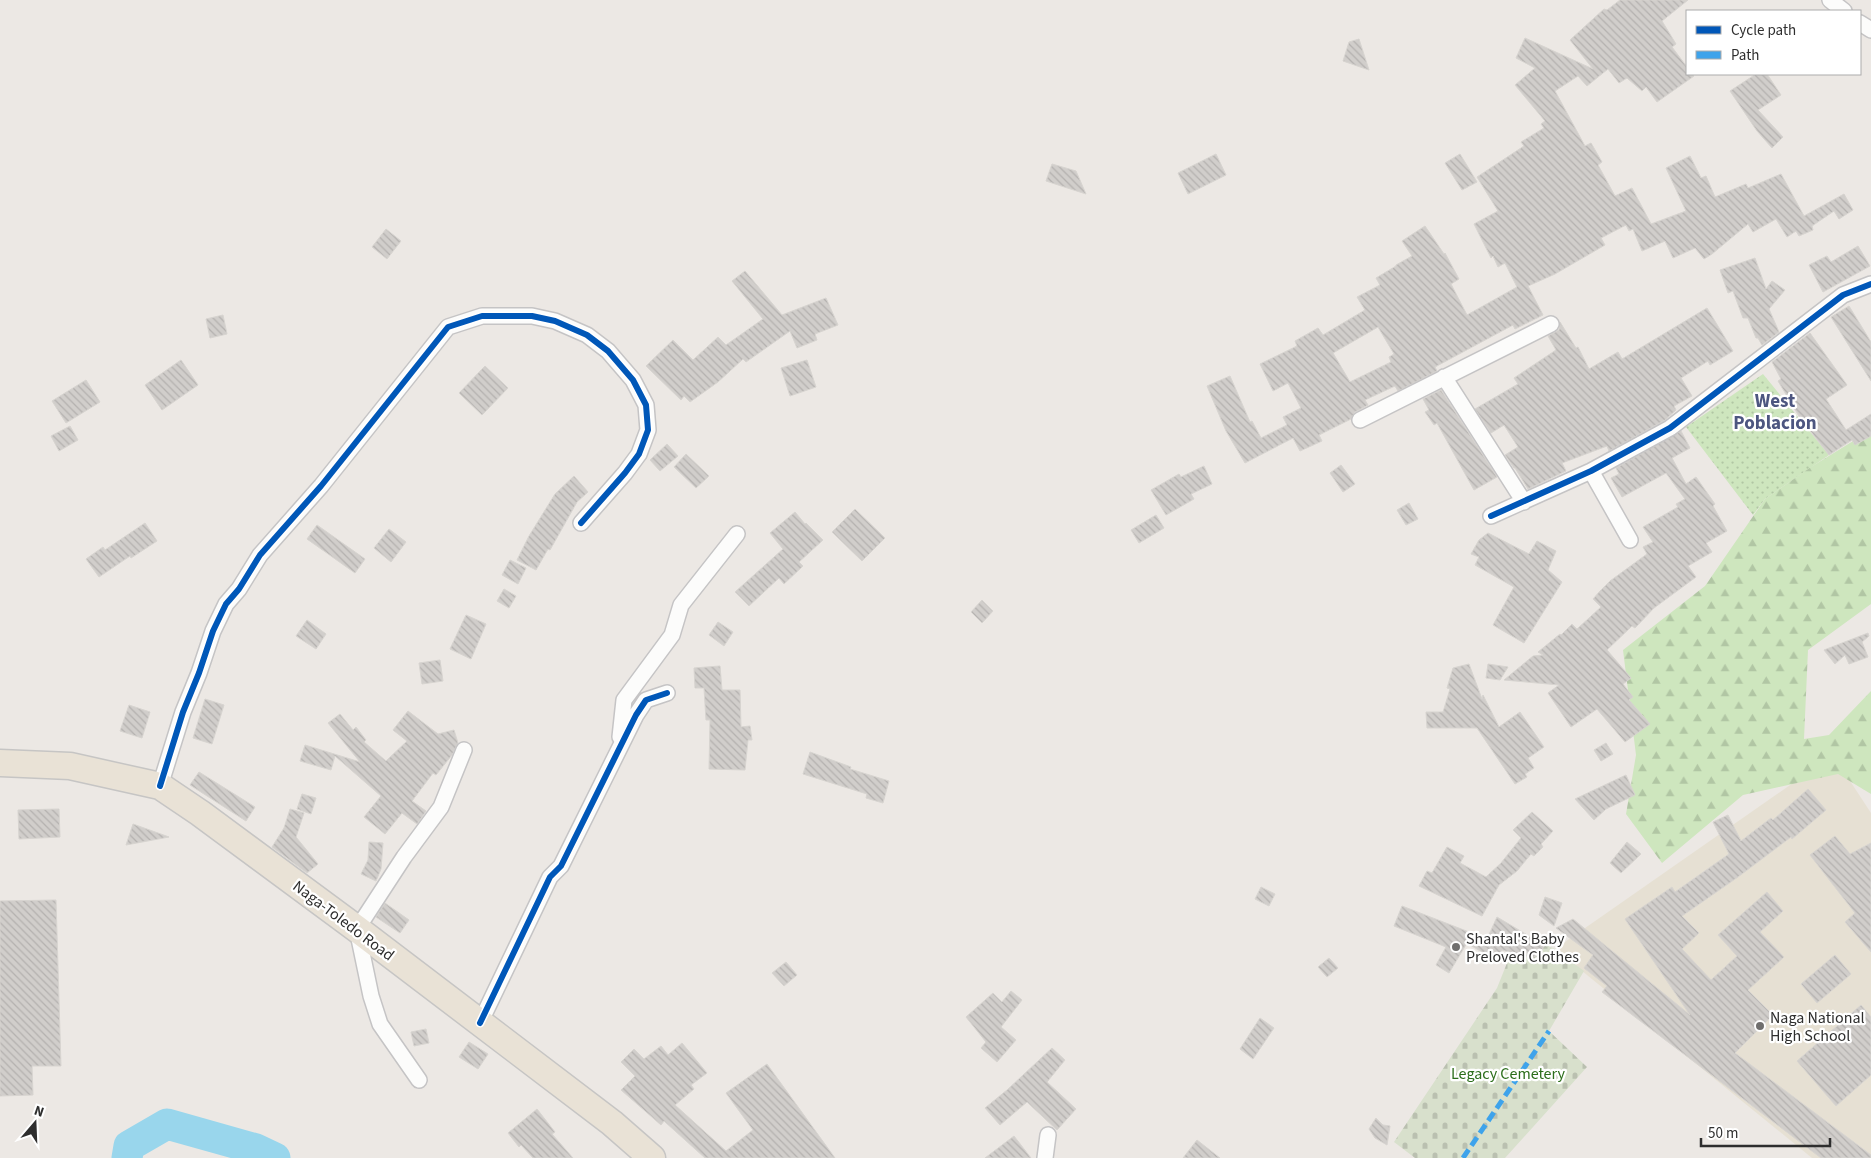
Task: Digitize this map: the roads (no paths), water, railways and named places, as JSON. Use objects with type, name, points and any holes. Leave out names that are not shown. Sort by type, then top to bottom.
[{"type":"highway","name":"Naga-Toledo Road","points":[[0,763],[70,766],[160,786],[200,813],[357,929],[612,1123],[652,1158]]},
{"type":"street","points":[[1830,0],[1843,10]]},
{"type":"street","points":[[1491,516],[1591,471],[1670,428],[1843,295],[1871,284]]},
{"type":"street","points":[[160,786],[183,712],[213,631],[226,604],[239,589],[260,555],[322,486],[448,327],[482,316],[532,316],[555,321],[587,335],[608,351],[633,380],[646,406],[648,430],[639,454],[625,473],[581,523]]},
{"type":"street","points":[[1360,420],[1551,324]]},
{"type":"street","points":[[1444,378],[1524,502]]},
{"type":"street","points":[[1591,471],[1630,540]]},
{"type":"street","points":[[619,748],[624,700],[672,635],[681,605],[737,534]]},
{"type":"street","points":[[480,1023],[550,877],[562,866],[636,714],[646,700],[667,693]]},
{"type":"street","points":[[419,1080],[380,1024],[371,996],[357,929],[404,857],[442,806],[464,750]]},
{"type":"street","points":[[1045,1158],[1048,1135]]},
{"type":"waterway","points":[[127,1158],[129,1146],[167,1124],[256,1149],[275,1158]]},
{"type":"place","name":"Shantal's Baby Preloved Clothes","points":[[1456,947]]},
{"type":"place","name":"Naga National High School","points":[[1760,1026]]},
{"type":"district","name":"West Poblacion","points":[[1775,411]]},
{"type":"park label","name":"Legacy Cemetery","points":[[1508,1073]]}]
